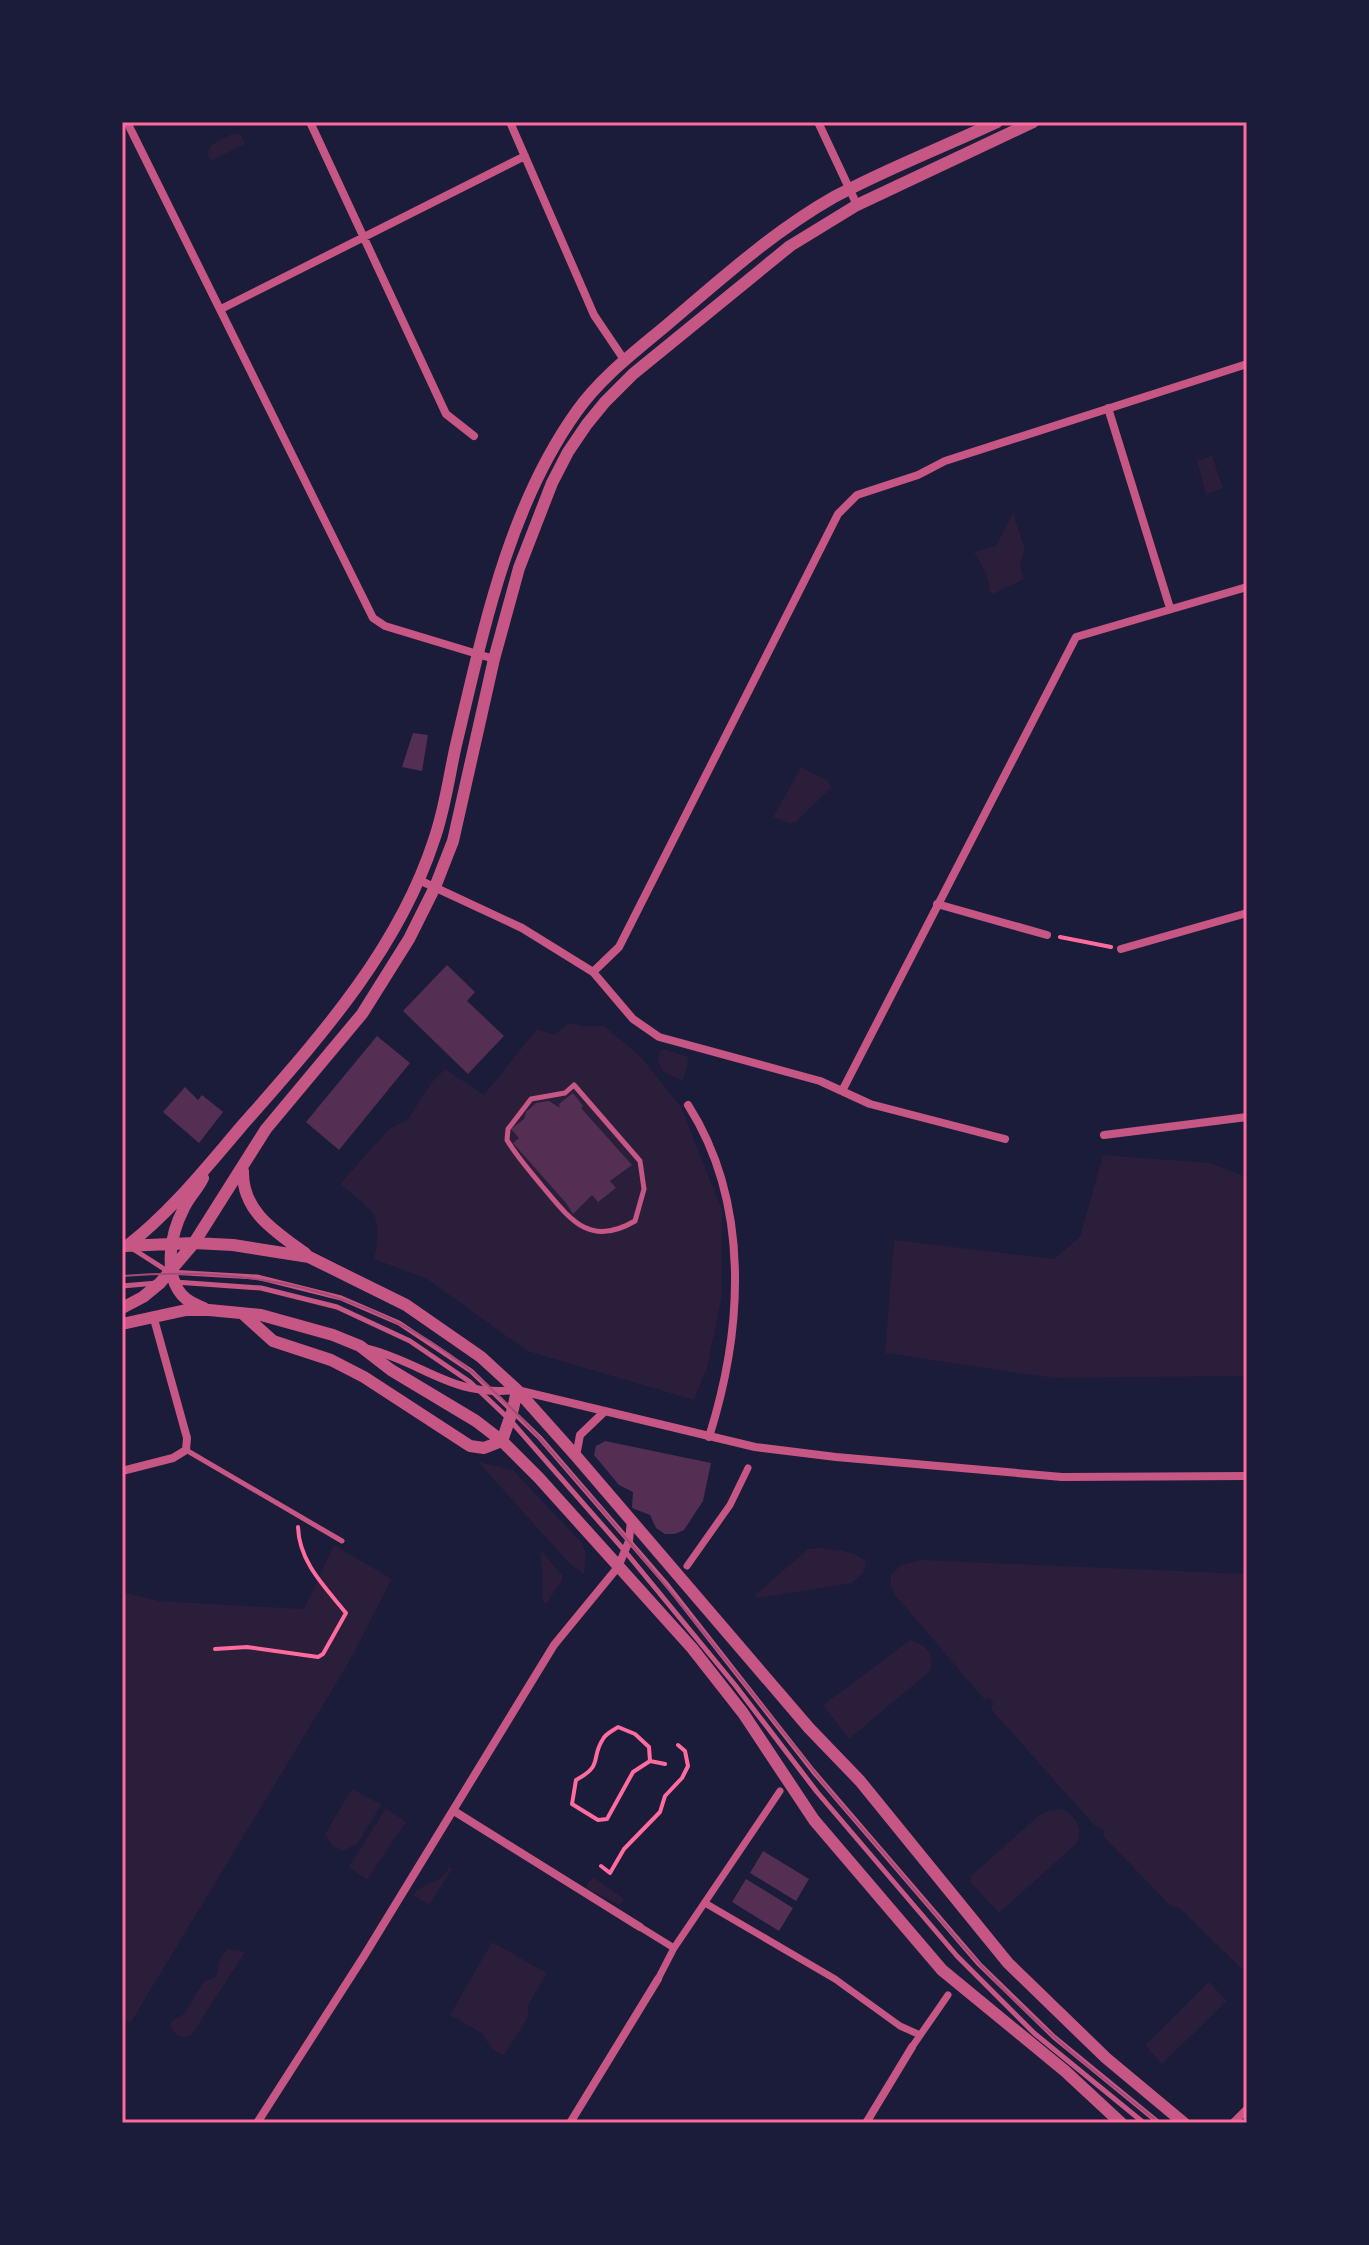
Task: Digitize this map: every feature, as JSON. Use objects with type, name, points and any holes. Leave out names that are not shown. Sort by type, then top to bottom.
[{"type":"street","points":[[127,122],[378,623],[494,659]]},
{"type":"street","points":[[310,122],[446,414],[474,436]]},
{"type":"street","points":[[510,122],[594,315],[625,361]]},
{"type":"street","points":[[818,122],[857,205]]},
{"type":"street","points":[[124,1247],[148,1229],[207,1167],[348,1001],[384,947],[419,880],[436,836],[504,563],[540,476],[558,439],[578,409],[608,375],[781,232],[850,190],[997,122]]},
{"type":"street","points":[[122,1308],[143,1297],[172,1274],[279,1111],[362,1014],[409,939],[435,887],[453,841],[511,594],[552,483],[568,452],[596,413],[633,374],[790,246],[857,205],[1033,122]]},
{"type":"street","points":[[221,309],[525,156]]},
{"type":"street","points":[[593,972],[619,947],[838,514],[857,495],[918,475],[945,461],[1247,364]]},
{"type":"street","points":[[1108,408],[1170,608]]},
{"type":"street","points":[[842,1091],[1076,637],[1247,587]]},
{"type":"street","points":[[419,880],[522,928],[593,972],[633,1019],[659,1037],[820,1081],[870,1104],[1005,1139]]},
{"type":"street","points":[[937,904],[1047,935]]},
{"type":"street","points":[[1121,949],[1247,913]]},
{"type":"street","points":[[688,1105],[721,1180],[731,1225],[736,1274],[731,1349],[709,1437]]},
{"type":"street","points":[[1104,1135],[1247,1117]]},
{"type":"street","points":[[207,1167],[202,1182],[183,1209],[172,1244],[172,1274],[189,1302],[209,1310]]},
{"type":"street","points":[[243,1168],[246,1196],[258,1215],[309,1257],[421,1314],[481,1357],[517,1390],[809,1728],[860,1781],[1008,1963],[1106,2058],[1184,2123]]},
{"type":"street","points":[[124,1247],[194,1243],[246,1246],[309,1257]]},
{"type":"street","points":[[122,1324],[186,1310],[261,1315],[396,1356],[441,1381],[479,1391],[517,1390],[755,1447],[1062,1477],[1247,1476]]},
{"type":"street","points":[[242,1312],[273,1341],[331,1360],[364,1377],[466,1444],[484,1448],[502,1441],[517,1390]]},
{"type":"street","points":[[122,1471],[173,1458],[186,1450],[187,1438],[154,1319]]},
{"type":"street","points":[[360,1346],[391,1370],[476,1421],[502,1441],[549,1488],[717,1679],[814,1820],[926,1953],[954,1981],[1065,2071],[1121,2123]]},
{"type":"street","points":[[576,1456],[580,1435],[604,1412]]},
{"type":"street","points":[[687,1566],[730,1505],[748,1468]]},
{"type":"street","points":[[257,2123],[454,1811],[554,1645],[618,1567],[629,1541],[631,1519]]},
{"type":"street","points":[[570,2123],[674,1948],[780,1791]]},
{"type":"street","points":[[454,1811],[674,1948]]},
{"type":"street","points":[[705,1903],[835,1979],[900,2026],[920,2035]]},
{"type":"street","points":[[866,2123],[948,1995]]},
{"type":"street","points":[[1233,2123],[1247,2109]]},
{"type":"lane","points":[[574,1085],[640,1161],[644,1189],[640,1205],[635,1221],[622,1228],[607,1232],[573,1223],[507,1140],[508,1129],[531,1099],[565,1093],[574,1085]]},
{"type":"lane","points":[[124,1247],[172,1274],[261,1288],[337,1307],[410,1341],[512,1414],[629,1541],[729,1661],[813,1771],[972,1957],[1054,2037],[1159,2123]]},
{"type":"lane","points":[[172,1274],[257,1277],[351,1302],[399,1323],[431,1342],[496,1392],[735,1685],[817,1792],[951,1949],[1034,2033],[1144,2123]]},
{"type":"lane","points":[[122,1286],[160,1283]]},
{"type":"lane","points":[[186,1450],[342,1541]]},
{"type":"path","points":[[1047,935],[1121,949]]},
{"type":"path","points":[[215,1649],[247,1647],[318,1657],[323,1654],[346,1613],[323,1586],[303,1554],[298,1528],[304,1519]]},
{"type":"path","points":[[650,1761],[649,1747],[635,1734],[618,1727],[603,1738],[597,1762],[590,1773],[576,1780],[571,1795],[572,1804],[598,1820],[607,1819],[633,1772],[650,1761],[665,1764]]},
{"type":"path","points":[[601,1866],[610,1873],[624,1849],[660,1812],[665,1796],[682,1778],[688,1766],[685,1751],[678,1745]]},
{"type":"shaded area","points":[[234,133],[241,135],[245,144],[211,161],[207,154],[211,145]]},
{"type":"shaded area","points":[[1212,456],[1223,488],[1206,494],[1197,461]]},
{"type":"shaded area","points":[[1013,513],[1025,550],[1020,564],[1024,579],[993,594],[974,552],[996,546]]},
{"type":"shaded area","points":[[801,767],[828,781],[831,788],[796,822],[789,823],[773,817]]},
{"type":"shaded area","points":[[569,1023],[604,1026],[640,1056],[681,1107],[722,1210],[722,1295],[707,1368],[694,1400],[527,1351],[427,1279],[374,1259],[378,1232],[374,1215],[340,1184],[388,1130],[408,1119],[432,1082],[445,1069],[484,1095],[537,1029],[554,1035]]},
{"type":"shaded area","points":[[663,1049],[689,1057],[683,1081],[663,1072],[658,1061]]},
{"type":"shaded area","points":[[1103,1155],[1210,1163],[1247,1177],[1247,1376],[1054,1378],[885,1353],[894,1240],[1054,1259],[1080,1237]]},
{"type":"shaded area","points":[[478,1462],[513,1470],[582,1543],[586,1554],[584,1574],[570,1564]]},
{"type":"shaded area","points":[[334,1545],[392,1579],[349,1662],[131,2022],[122,2020],[122,1592],[159,1601],[304,1609]]},
{"type":"shaded area","points":[[822,1548],[857,1555],[866,1562],[864,1572],[852,1583],[757,1598],[755,1595],[808,1549]]},
{"type":"shaded area","points":[[541,1551],[562,1575],[562,1580],[546,1604],[543,1602]]},
{"type":"shaded area","points":[[921,1560],[1247,1574],[1247,1974],[1179,1908],[1171,1906],[1104,1837],[1104,1830],[1094,1825],[991,1709],[993,1702],[989,1698],[984,1699],[896,1596],[891,1588],[891,1575],[901,1565]]},
{"type":"shaded area","points":[[910,1640],[928,1651],[932,1660],[930,1671],[849,1739],[823,1705]]},
{"type":"shaded area","points":[[352,1789],[380,1804],[380,1807],[357,1844],[343,1851],[332,1846],[325,1834]]},
{"type":"shaded area","points":[[386,1808],[406,1822],[367,1880],[349,1867]]},
{"type":"shaded area","points":[[1061,1809],[1076,1822],[1079,1832],[1077,1843],[999,1913],[971,1883],[971,1876],[1038,1816]]},
{"type":"shaded area","points":[[449,1867],[452,1869],[429,1905],[413,1895],[442,1877]]},
{"type":"shaded area","points":[[593,1877],[624,1899],[620,1905],[588,1889],[587,1884]]},
{"type":"shaded area","points":[[492,1942],[547,1973],[527,2007],[529,2016],[504,2055],[491,2047],[483,2034],[450,2015]]},
{"type":"shaded area","points":[[227,1949],[245,1952],[191,2036],[184,2037],[173,2032],[170,2025],[173,2020],[184,2014],[204,1981],[216,1977],[220,1959]]},
{"type":"shaded area","points":[[1209,1982],[1227,2001],[1162,2064],[1145,2045]]},
{"type":"building","points":[[413,733],[428,735],[422,771],[402,767]]},
{"type":"building","points":[[447,965],[475,992],[467,1001],[504,1036],[468,1074],[403,1011]]},
{"type":"building","points":[[377,1036],[410,1063],[339,1150],[306,1122]]},
{"type":"building","points":[[185,1087],[198,1100],[202,1095],[223,1112],[199,1143],[163,1112]]},
{"type":"building","points":[[573,1093],[583,1106],[581,1108],[632,1165],[610,1181],[616,1188],[598,1202],[592,1195],[573,1214],[513,1143],[519,1138],[511,1129],[524,1119],[526,1112],[536,1103],[549,1101],[560,1108],[559,1104]]},
{"type":"building","points":[[605,1441],[711,1463],[703,1501],[684,1530],[665,1534],[656,1528],[650,1515],[632,1508],[633,1492],[619,1485],[594,1455],[596,1446]]},
{"type":"building","points":[[763,1851],[809,1879],[796,1901],[750,1873]]},
{"type":"building","points":[[746,1879],[793,1908],[779,1931],[732,1902]]},
{"type":"tram line","points":[[122,1276],[203,1274],[243,1277],[321,1292],[395,1322],[431,1342],[476,1375],[536,1434],[620,1530],[822,1782],[975,1959],[1057,2040],[1159,2123]]}]
